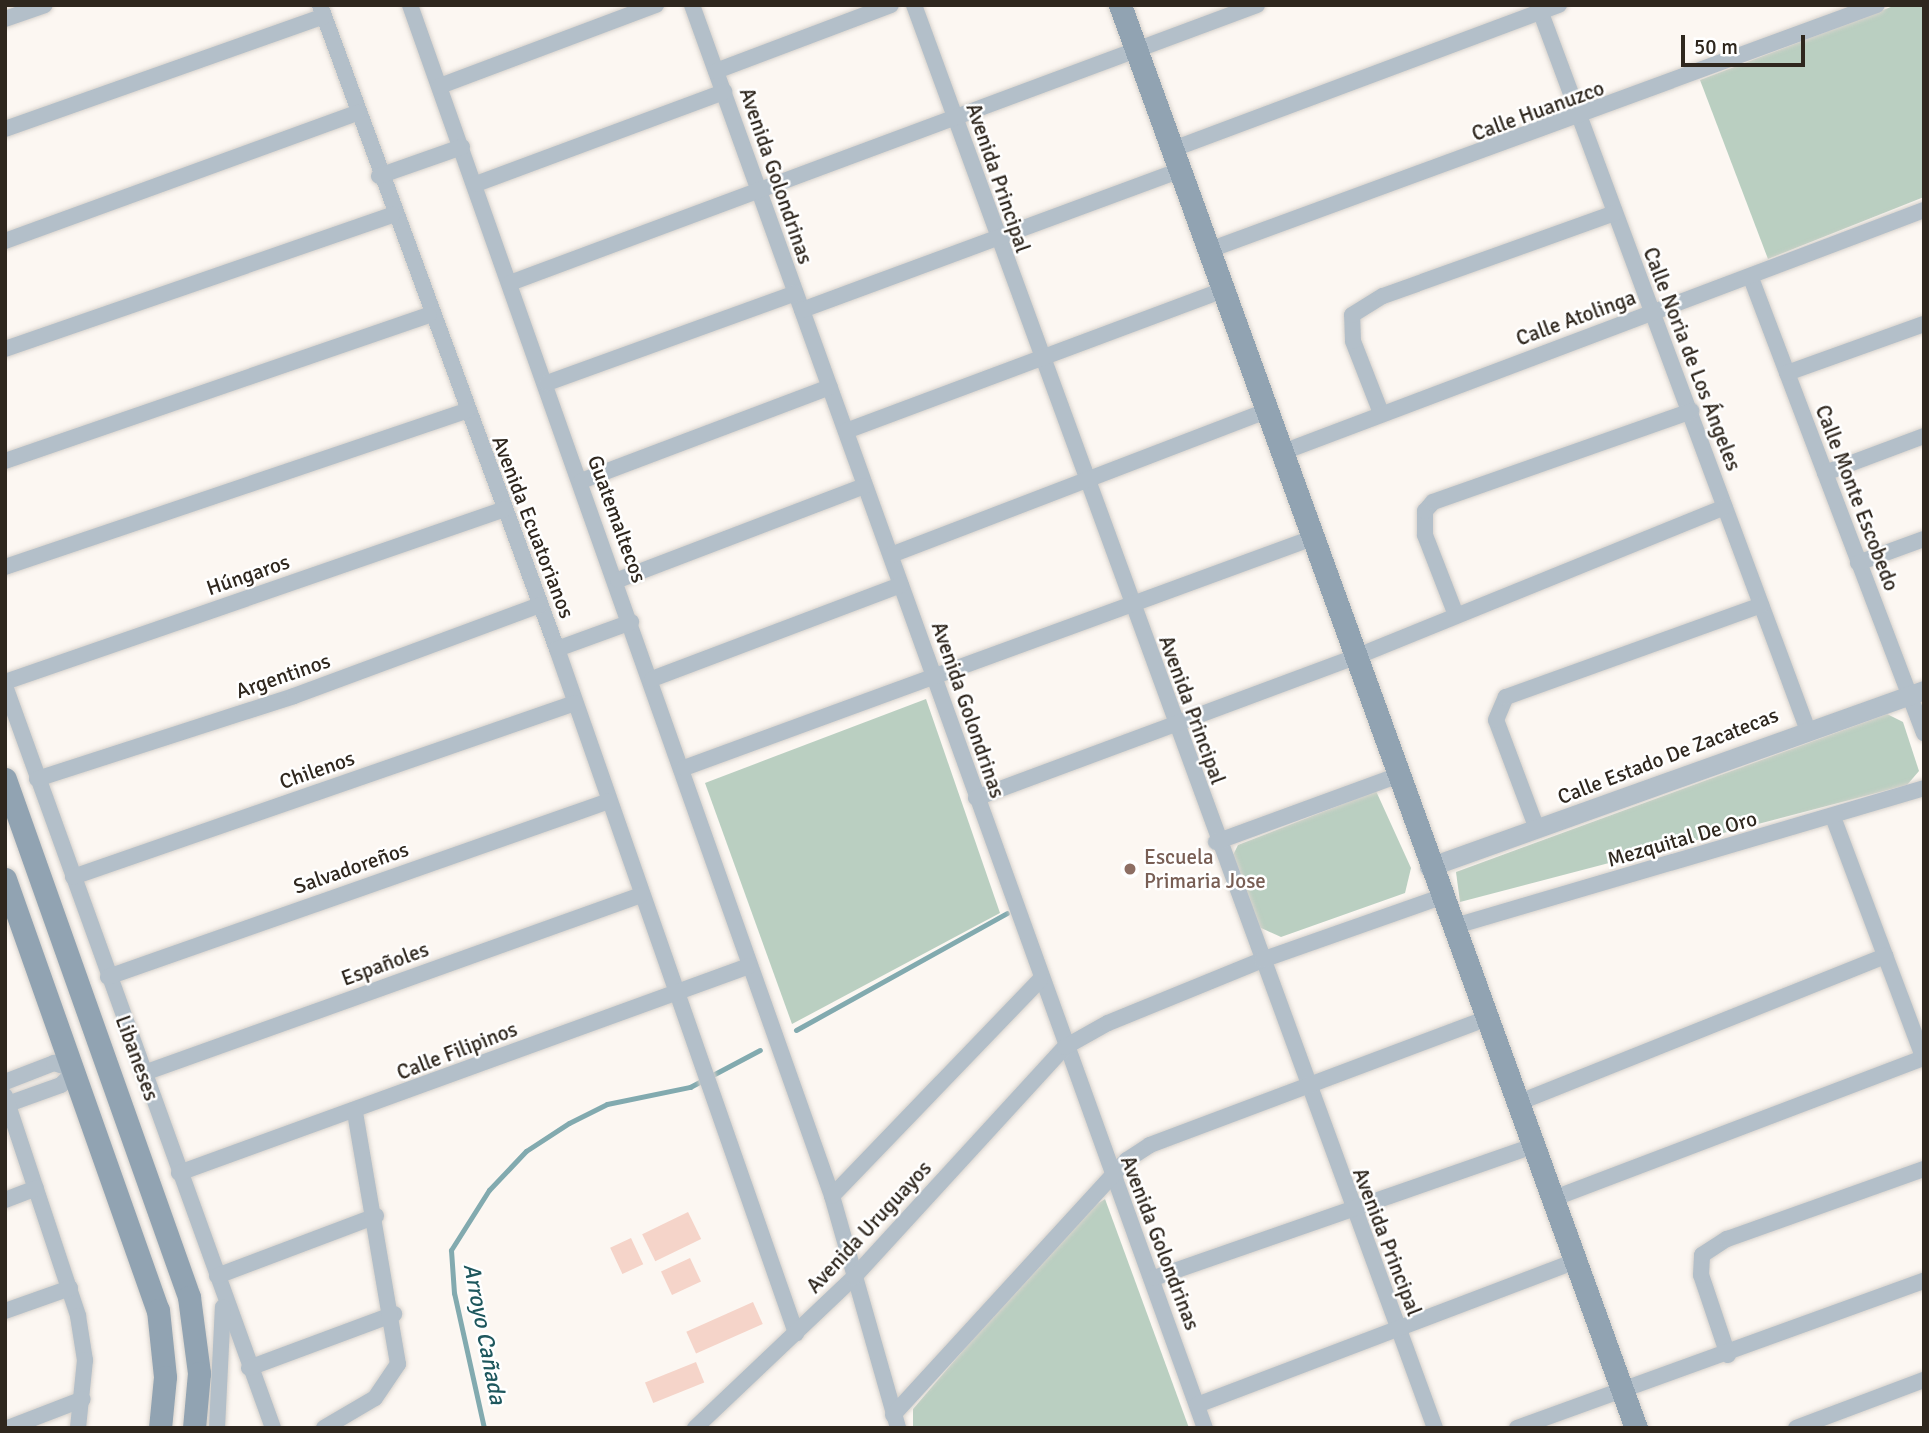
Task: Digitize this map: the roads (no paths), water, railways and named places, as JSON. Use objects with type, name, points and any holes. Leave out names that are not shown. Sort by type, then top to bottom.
[{"type":"main road","points":[[1120,5],[1180,158],[1353,658],[1487,1018],[1515,1104],[1577,1261],[1636,1428]]},
{"type":"main road","name":"Libaneses","points":[[5,779],[141,1150],[189,1297],[199,1373],[194,1428]]},
{"type":"main road","points":[[5,879],[76,1070],[158,1310],[165,1377],[160,1428]]},
{"type":"main road","points":[[76,1070],[85,1060],[65,997],[77,978]]},
{"type":"main road","points":[[76,1070],[92,1077],[115,1138],[141,1150]]},
{"type":"street","points":[[5,19],[45,5]]},
{"type":"street","name":"Guatemaltecos","points":[[410,5],[618,580],[749,966],[782,1049],[832,1196],[896,1421]]},
{"type":"street","points":[[440,86],[656,5]]},
{"type":"street","name":"Avenida Golondrinas","points":[[692,5],[757,191],[935,677],[1040,980],[1112,1176],[1154,1278],[1205,1428]]},
{"type":"street","points":[[716,71],[891,5]]},
{"type":"street","name":"Avenida Principal","points":[[914,5],[1039,357],[1178,725],[1216,842],[1435,1428]]},
{"type":"street","points":[[510,283],[1138,52],[1238,9],[1257,5]]},
{"type":"street","points":[[802,310],[996,237],[1539,8],[1559,5]]},
{"type":"street","name":"Calle Huanuzco","points":[[1212,249],[1581,118],[1877,5]]},
{"type":"street","name":"Calle Noria de Los Ángeles","points":[[1539,8],[1807,728]]},
{"type":"street","points":[[5,129],[322,10]]},
{"type":"street","name":"Avenida Ecuatorianos","points":[[322,10],[429,315],[557,649],[641,895],[705,1064],[796,1333]]},
{"type":"street","points":[[476,184],[724,92]]},
{"type":"street","points":[[5,242],[357,113]]},
{"type":"street","points":[[379,176],[462,147]]},
{"type":"street","name":"Calle Atolinga","points":[[1283,452],[1381,412],[1751,278],[1924,210]]},
{"type":"street","points":[[1381,412],[1353,341],[1352,315],[1383,296],[1615,213]]},
{"type":"street","points":[[5,349],[393,215]]},
{"type":"street","name":"Calle Monte Escobedo","points":[[1751,278],[1858,563],[1917,692],[1924,733]]},
{"type":"street","points":[[846,431],[1226,289]]},
{"type":"street","points":[[547,383],[795,293]]},
{"type":"street","points":[[5,461],[429,315]]},
{"type":"street","points":[[1787,373],[1924,324]]},
{"type":"street","points":[[581,481],[830,387]]},
{"type":"street","points":[[891,555],[1084,478],[1269,410]]},
{"type":"street","points":[[5,566],[467,411]]},
{"type":"street","points":[[1456,615],[1425,535],[1424,510],[1433,502],[1691,411]]},
{"type":"street","points":[[1825,473],[1924,436]]},
{"type":"street","points":[[618,580],[864,486]]},
{"type":"street","points":[[976,798],[1353,658],[1725,507]]},
{"type":"street","name":"Húngaros","points":[[5,684],[505,509]]},
{"type":"street","points":[[684,768],[1313,538]]},
{"type":"street","points":[[1858,563],[1924,539]]},
{"type":"street","points":[[652,680],[901,585]]},
{"type":"street","points":[[1538,829],[1497,728],[1497,707],[1506,697],[1760,605]]},
{"type":"street","name":"Argentinos","points":[[37,779],[294,696],[540,606]]},
{"type":"street","points":[[557,649],[631,622]]},
{"type":"street","name":"Libaneses","points":[[5,684],[108,977],[273,1428]]},
{"type":"street","name":"Calle Estado De Zacatecas","points":[[1429,867],[1807,728],[1917,692]]},
{"type":"street","name":"Chilenos","points":[[73,877],[575,703]]},
{"type":"street","points":[[1216,842],[1396,776]]},
{"type":"street","name":"Mezquital De Oro","points":[[1452,927],[1833,817],[1924,788]]},
{"type":"street","name":"Salvadoreños","points":[[108,977],[609,802]]},
{"type":"street","points":[[1552,1199],[1924,1059],[1833,817]]},
{"type":"street","name":"Españoles","points":[[144,1073],[641,895]]},
{"type":"street","points":[[1065,1047],[1262,960],[1441,897]]},
{"type":"street","points":[[1515,1104],[1885,956]]},
{"type":"street","name":"Calle Filipinos","points":[[179,1173],[355,1112],[749,966]]},
{"type":"street","points":[[832,1196],[1040,980]]},
{"type":"street","points":[[896,1421],[1112,1176],[1150,1145],[1487,1018]]},
{"type":"street","name":"Avenida Uruguayos","points":[[695,1428],[854,1277],[1065,1047]]},
{"type":"street","points":[[5,1082],[54,1063],[76,1070],[61,1086],[7,1103],[70,1288],[83,1339],[83,1399],[78,1428]]},
{"type":"street","points":[[324,1428],[392,1381],[398,1364],[394,1314],[355,1112]]},
{"type":"street","points":[[1154,1278],[1350,1206],[1531,1147]]},
{"type":"street","points":[[1728,1355],[1701,1275],[1702,1255],[1727,1239],[1924,1169]]},
{"type":"street","points":[[5,1199],[36,1188]]},
{"type":"street","points":[[217,1276],[376,1216]]},
{"type":"street","points":[[1196,1405],[1577,1261]]},
{"type":"street","points":[[1517,1428],[1728,1355],[1924,1281]]},
{"type":"street","points":[[5,1311],[70,1288]]},
{"type":"street","points":[[217,1428],[223,1294]]},
{"type":"street","points":[[249,1368],[394,1314]]},
{"type":"street","points":[[1796,1428],[1924,1380]]},
{"type":"street","points":[[8,1428],[83,1399]]},
{"type":"waterway","name":"Arroyo Cañada","points":[[796,1030],[1007,913]]},
{"type":"waterway","name":"Arroyo Cañada","points":[[484,1428],[454,1293],[451,1250],[489,1190],[526,1151],[569,1123],[607,1104],[690,1087],[760,1050]]},
{"type":"place","name":"Escuela Primaria Jose","points":[[1130,869]]}]
